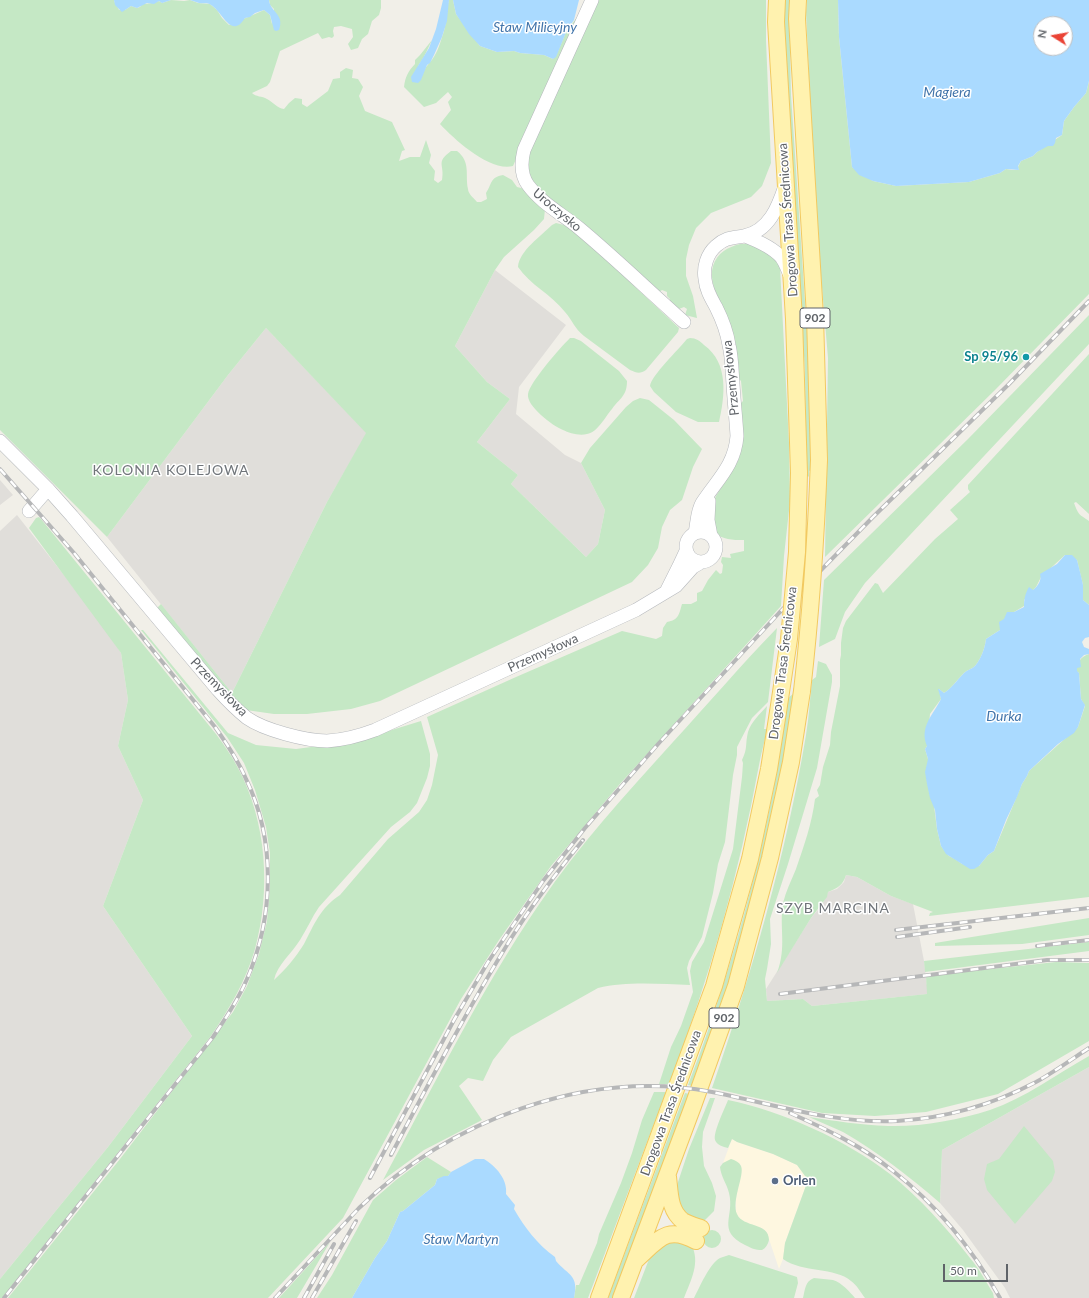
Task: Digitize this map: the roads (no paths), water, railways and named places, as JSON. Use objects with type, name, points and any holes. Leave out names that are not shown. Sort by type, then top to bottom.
[{"type":"main road","name":"Drogowa Trasa Średnicowa","points":[[598,1298],[714,986],[750,858],[769,769],[789,639],[796,552],[799,472],[794,319],[776,22],[777,0]]},
{"type":"main road","name":"Drogowa Trasa Średnicowa","points":[[621,1298],[668,1174],[736,986],[770,858],[791,762],[802,691],[810,619],[815,553],[819,460],[815,316],[798,27],[798,0]]},
{"type":"main road","points":[[635,1261],[660,1238],[674,1233],[699,1235],[676,1215],[671,1203],[668,1174]]},
{"type":"street","name":"Uroczysko","points":[[592,0],[524,150],[521,162],[523,175],[527,184],[534,193],[578,228],[684,322]]},
{"type":"street","points":[[745,236],[759,229],[769,221],[777,208],[786,185]]},
{"type":"street","name":"Przemysłowa","points":[[695,533],[701,507],[731,463],[737,436],[730,345],[720,315],[707,289],[704,278],[704,268],[716,245],[725,239],[734,236],[745,236]]},
{"type":"street","points":[[745,236],[759,241],[782,258],[792,279]]},
{"type":"street","name":"Przemysłowa","points":[[0,441],[48,489],[72,516],[218,690],[235,707],[258,724],[279,732],[304,738],[326,741],[355,737],[375,730],[654,601],[676,586],[693,567],[700,563]]},
{"type":"street","points":[[29,511],[48,489]]},
{"type":"street","name":"Przemysłowa","points":[[710,494],[708,520],[711,536]]},
{"type":"street","points":[[703,532],[711,536],[716,544],[715,552],[710,560],[700,563],[691,559],[686,551],[687,540],[695,533],[703,532]]},
{"type":"street","name":"Przemysłowa","points":[[666,592],[686,551]]},
{"type":"water","points":[[114,0],[171,0],[162,3],[159,1],[154,4],[147,3],[137,8],[131,6],[122,12],[115,5]]},
{"type":"water","points":[[190,0],[269,0],[272,8],[280,20],[279,30],[274,30],[270,15],[264,10],[245,18],[240,24],[235,26],[227,22],[210,4]]},
{"type":"water","points":[[443,0],[449,0],[447,21],[442,37],[421,80],[418,83],[412,82],[411,77],[429,48],[436,29]]},
{"type":"water","name":"Staw Milicyjny","points":[[453,0],[579,0],[574,20],[567,30],[556,57],[553,59],[544,55],[514,51],[497,52],[480,46],[469,34],[456,14]]},
{"type":"water","name":"Magiera","points":[[838,0],[1089,0],[1089,81],[1086,93],[1064,121],[1062,135],[1056,138],[1053,146],[1048,146],[1033,156],[1021,161],[1018,166],[1019,170],[1006,169],[1000,173],[969,182],[896,186],[873,181],[859,175],[852,167],[839,37]]},
{"type":"water","name":"Durka","points":[[1065,555],[1072,555],[1077,560],[1083,585],[1083,600],[1089,605],[1089,637],[1085,638],[1082,642],[1084,647],[1089,649],[1089,654],[1084,655],[1080,659],[1081,667],[1077,668],[1079,673],[1081,699],[1085,705],[1078,727],[1074,733],[1058,744],[1029,771],[1006,820],[994,851],[988,855],[979,866],[974,869],[970,869],[946,854],[941,846],[935,810],[930,798],[925,772],[928,759],[925,749],[927,746],[925,739],[926,727],[941,699],[938,689],[944,693],[964,673],[975,666],[985,646],[986,639],[1000,630],[999,622],[1004,619],[1007,612],[1014,612],[1024,607],[1025,597],[1029,587],[1033,590],[1040,581],[1040,574],[1057,564]]},
{"type":"water","name":"Staw Martyn","points":[[475,1159],[484,1159],[497,1169],[505,1184],[506,1194],[515,1205],[514,1209],[523,1223],[537,1241],[555,1257],[556,1261],[572,1276],[575,1285],[574,1298],[352,1298],[375,1258],[387,1241],[400,1212],[435,1185],[437,1179],[448,1176],[451,1172]]},
{"type":"railway","points":[[370,1178],[454,1020],[488,962],[543,881],[585,828],[659,743],[779,613],[873,517],[1009,384],[1089,301]]},
{"type":"railway","points":[[0,469],[74,553],[215,727],[228,746],[243,772],[256,803],[263,827],[267,853],[268,879],[266,905],[256,955],[236,1002],[213,1037],[4,1298]]},
{"type":"railway","points":[[391,1155],[463,1020],[494,966],[527,914],[583,840]]},
{"type":"railway","points":[[896,930],[1089,908]]},
{"type":"railway","points":[[897,937],[970,927]]},
{"type":"railway","points":[[1037,946],[1089,940]]},
{"type":"railway","points":[[780,994],[1047,960],[1089,960]]},
{"type":"railway","points":[[275,1298],[359,1208],[395,1177],[434,1150],[477,1127],[522,1108],[568,1095],[616,1088],[664,1087],[712,1092],[804,1112],[850,1119],[873,1121],[916,1119],[934,1117],[986,1104],[1036,1082],[1089,1048]]},
{"type":"railway","points":[[790,1113],[856,1146],[881,1162],[909,1184],[953,1229],[978,1263],[1000,1298]]},
{"type":"railway","points":[[312,1298],[356,1221]]},
{"type":"railway","points":[[304,1298],[334,1244]]},
{"type":"place","name":"Sp 95/96","points":[[1026,357]]},
{"type":"place","name":"Orlen","points":[[775,1181]]},
{"type":"district","name":"KOLONIA KOLEJOWA","points":[[171,470]]},
{"type":"district","name":"SZYB MARCINA","points":[[833,908]]}]
